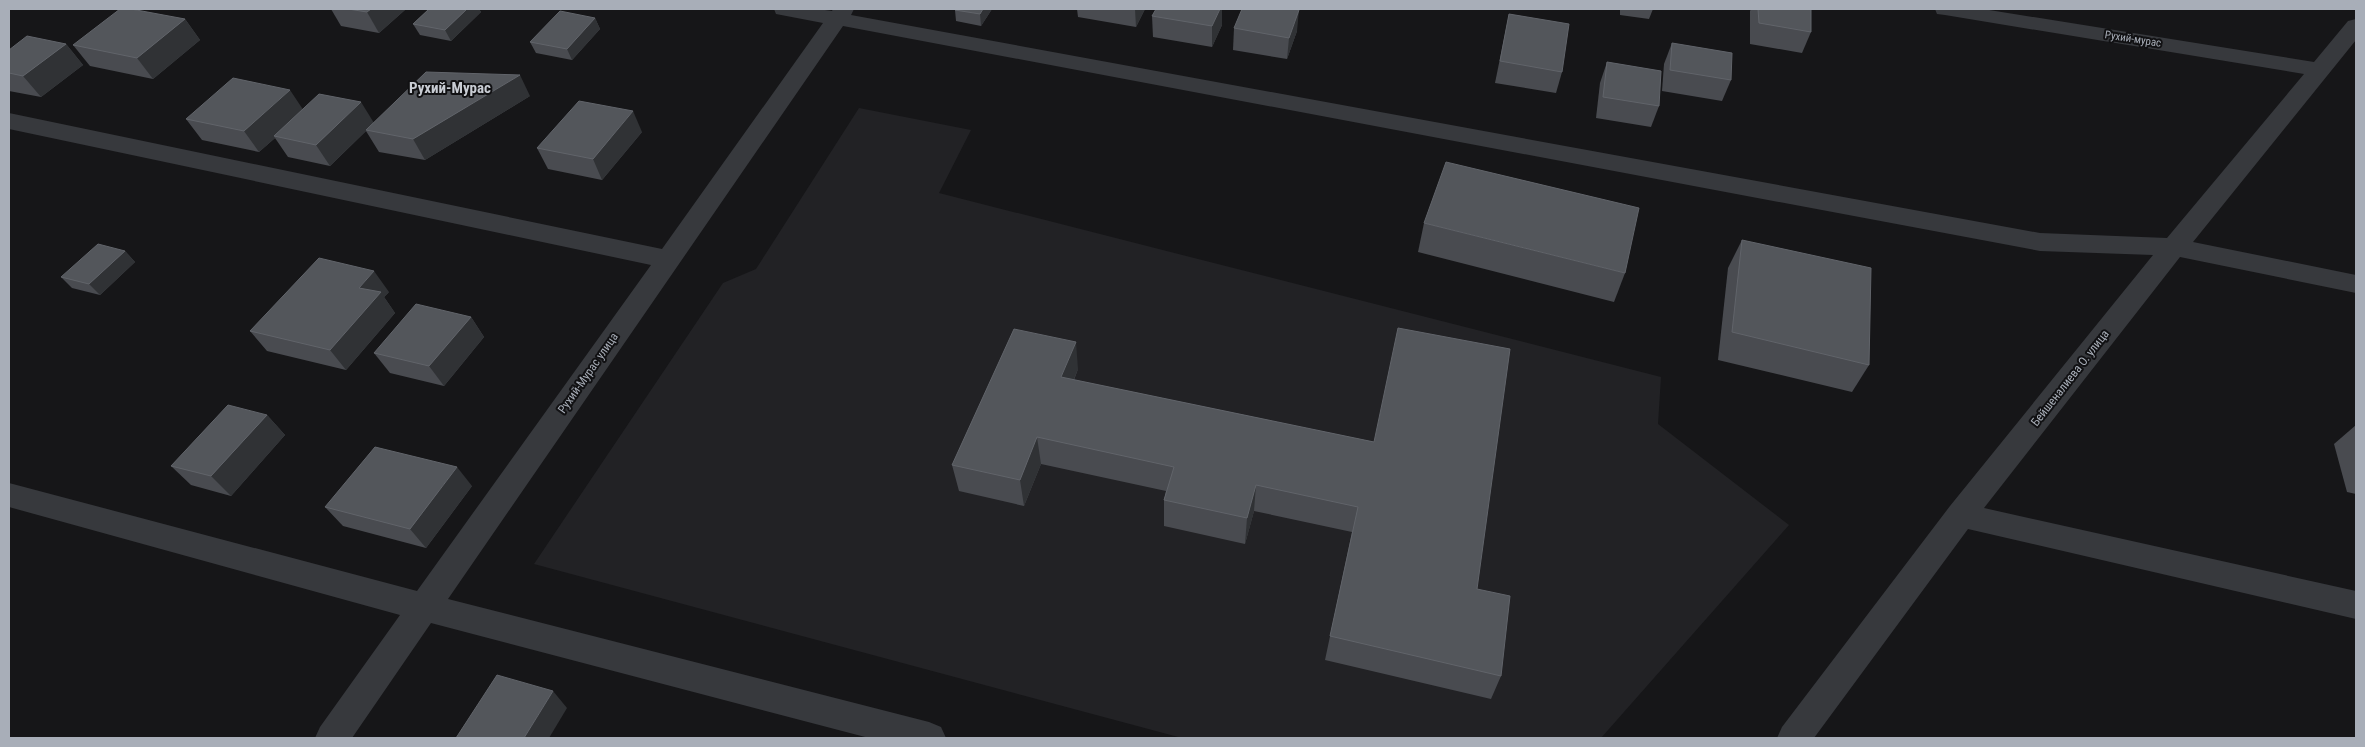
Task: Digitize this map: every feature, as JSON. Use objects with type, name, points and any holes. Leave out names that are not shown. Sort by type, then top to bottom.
[{"type":"street","points":[[784,9],[841,13],[2040,242],[2174,247],[2356,284]]},
{"type":"street","name":"Рухий-мурас","points":[[1945,9],[2321,70]]},
{"type":"street","name":"Рухий-Мурас улица","points":[[332,738],[841,13]]},
{"type":"street","name":"Бейшеналиева О. улица","points":[[1794,738],[1961,515],[2174,247],[2321,70],[2352,37]]},
{"type":"street","points":[[9,121],[668,259]]},
{"type":"street","points":[[9,495],[424,608],[929,738]]},
{"type":"street","points":[[1961,515],[2356,605]]},
{"type":"shaded area","points":[[859,108],[971,130],[939,193],[1661,377],[1658,424],[1789,525],[1601,738],[1182,738],[534,564],[723,283],[756,269]]},
{"type":"building","points":[[120,9],[131,9],[185,19],[137,58],[73,45]]},
{"type":"building","points":[[348,9],[371,9],[367,12]]},
{"type":"building","points":[[429,9],[467,9],[445,30],[413,24]]},
{"type":"building","points":[[955,9],[983,9],[980,14]]},
{"type":"building","points":[[1156,9],[1220,9],[1212,26],[1152,16]]},
{"type":"building","points":[[1242,9],[1299,10],[1289,38],[1234,28]]},
{"type":"building","points":[[1758,9],[1811,9],[1811,32],[1759,23]]},
{"type":"building","points":[[560,11],[595,18],[567,49],[530,42]]},
{"type":"building","points":[[1509,14],[1569,24],[1562,72],[1500,61]]},
{"type":"building","points":[[27,36],[66,44],[23,76],[9,73],[9,50]]},
{"type":"building","points":[[1672,43],[1732,53],[1731,80],[1670,70]]},
{"type":"building","points":[[1607,62],[1661,71],[1659,106],[1603,97]]},
{"type":"building","points":[[426,72],[520,75],[413,139],[366,130]]},
{"type":"building","points":[[233,78],[290,90],[244,131],[186,119]]},
{"type":"building","points":[[319,94],[361,102],[316,145],[274,136]]},
{"type":"building","points":[[579,101],[633,111],[593,159],[537,148]]},
{"type":"building","points":[[1446,162],[1639,208],[1625,273],[1424,223]]},
{"type":"building","points":[[1742,240],[1871,268],[1869,365],[1732,332]]},
{"type":"building","points":[[98,244],[125,251],[89,284],[61,277]]},
{"type":"building","points":[[319,258],[374,271],[359,288],[381,292],[330,350],[250,331]]},
{"type":"building","points":[[416,304],[471,317],[429,366],[374,353]]},
{"type":"building","points":[[1398,328],[1510,349],[1477,589],[1510,596],[1501,676],[1330,636],[1358,507],[1256,485],[1247,518],[1164,500],[1174,467],[1037,437],[1020,480],[952,465],[1014,329],[1076,342],[1061,377],[1374,442]]},
{"type":"building","points":[[228,405],[267,415],[211,476],[171,466]]},
{"type":"building","points":[[375,447],[457,467],[410,529],[325,507]]},
{"type":"building","points":[[497,675],[553,691],[524,738],[456,738]]},
{"type":"district","name":"Рухий-Мурас","points":[[450,88]]}]
